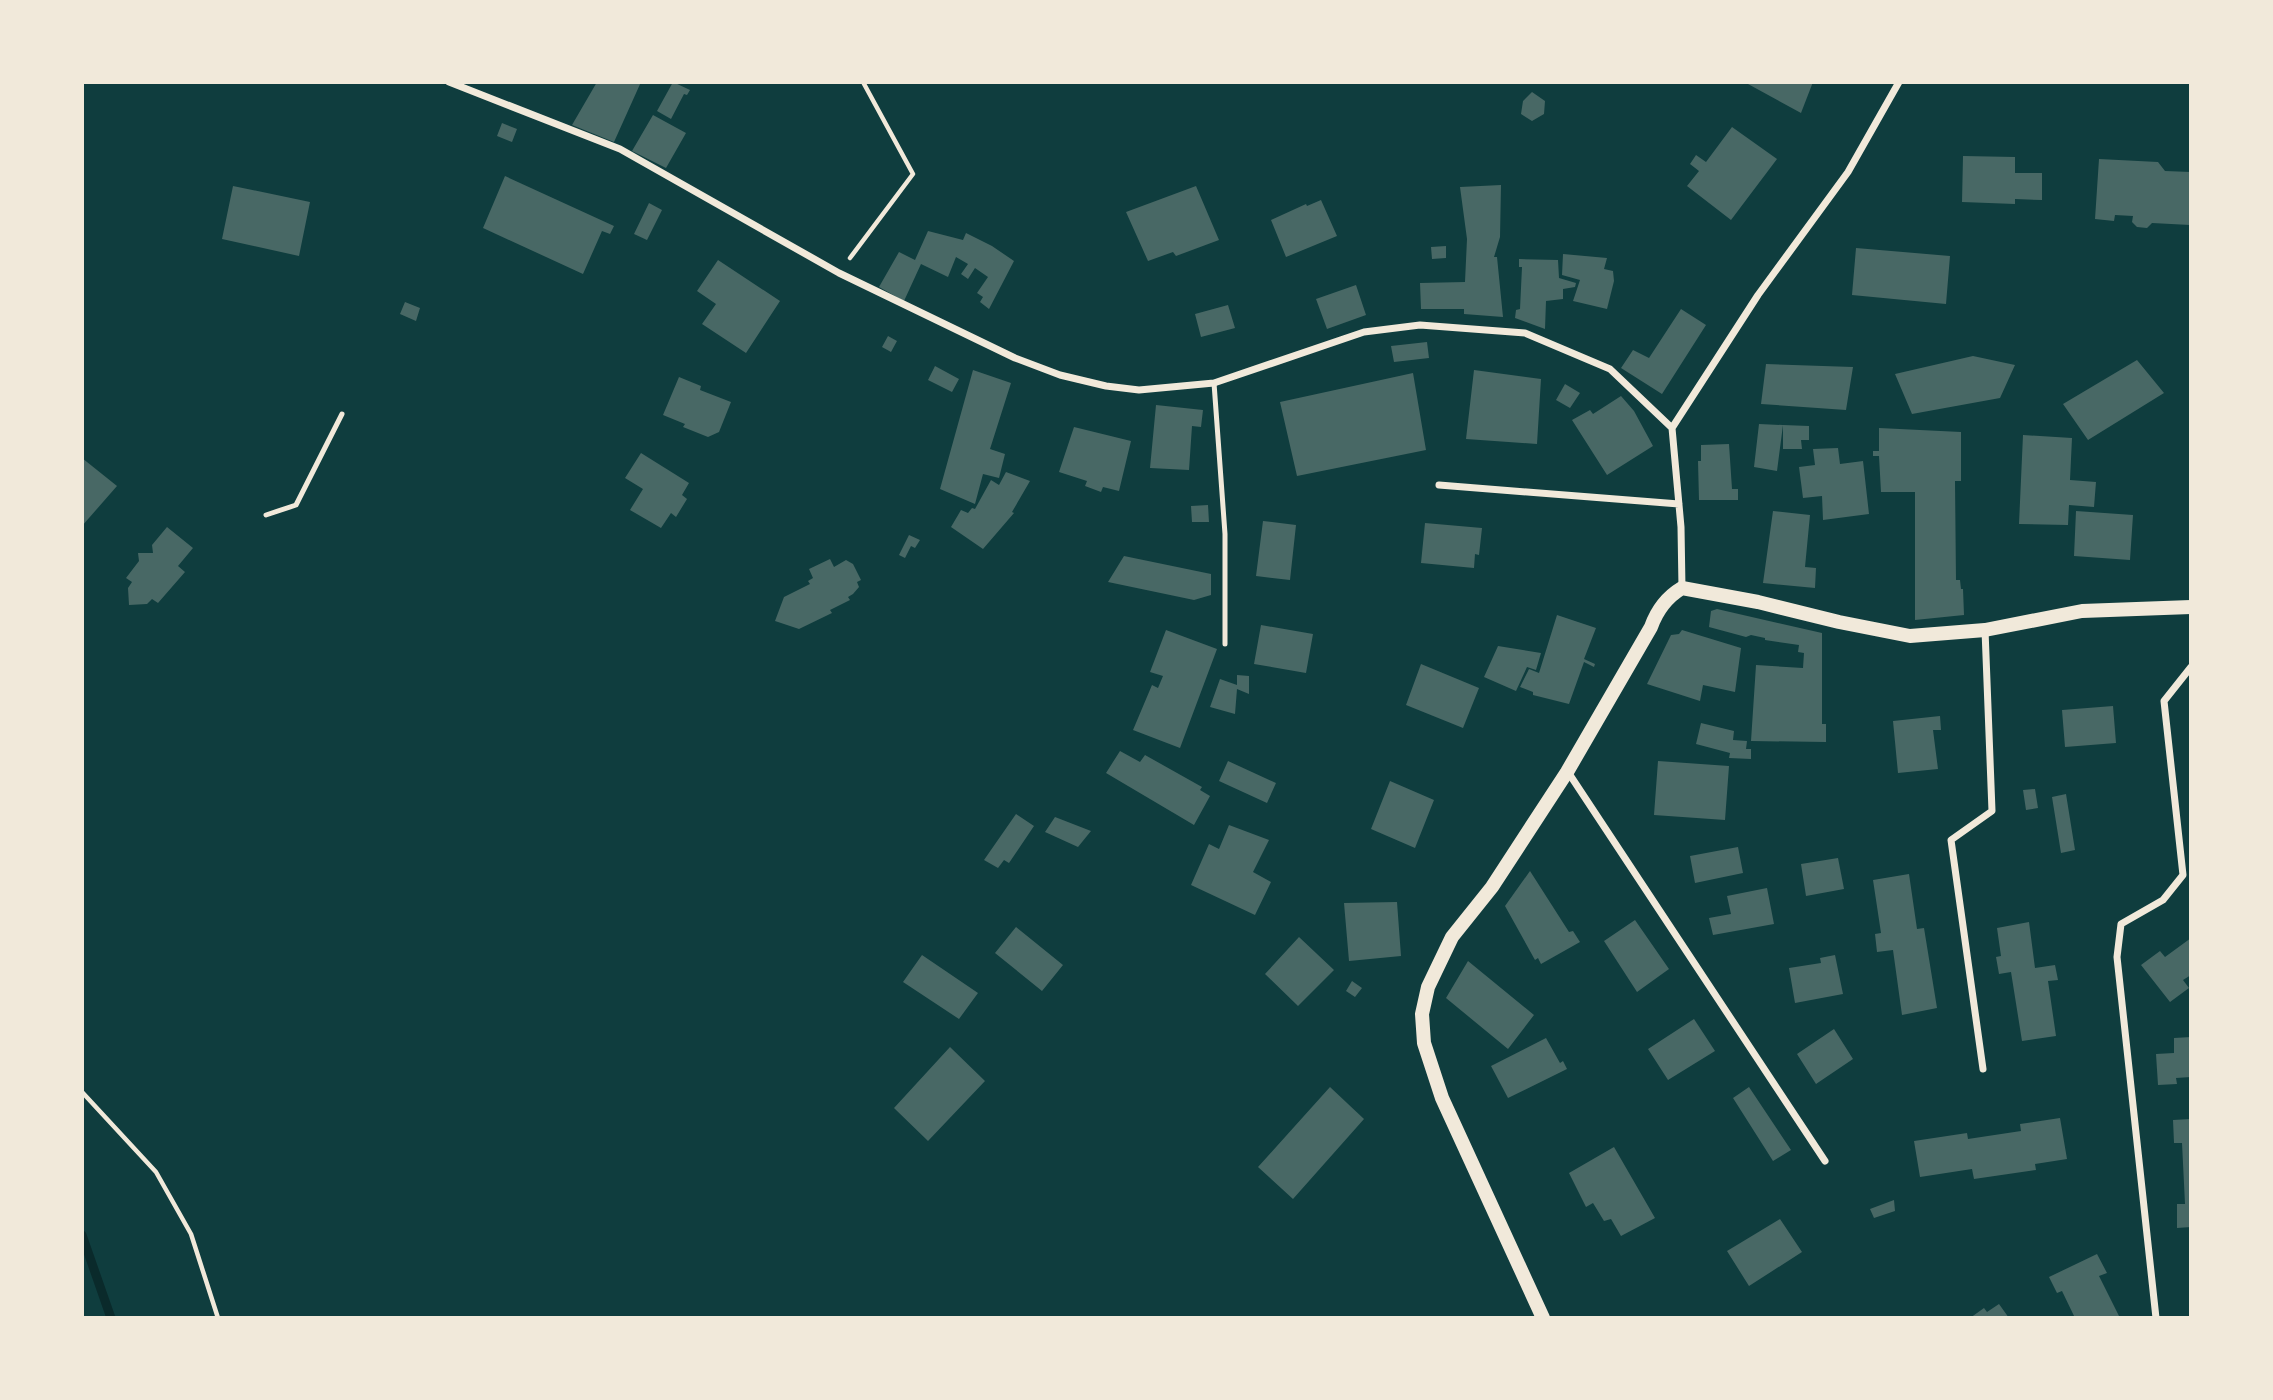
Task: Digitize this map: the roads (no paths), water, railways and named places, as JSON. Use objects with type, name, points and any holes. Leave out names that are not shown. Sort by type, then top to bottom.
[{"type":"main road","points":[[1543,1318],[1442,1098],[1424,1043],[1422,1014],[1428,987],[1452,937],[1492,887],[1567,772],[1651,627],[1655,614],[1671,594],[1682,588],[1910,636],[1985,630],[2082,611],[2191,607]]},
{"type":"street","points":[[449,82],[620,149],[839,273],[1015,358],[1060,375],[1105,386],[1139,390],[1213,383],[1364,332],[1420,325],[1525,333],[1610,369],[1672,428]]},
{"type":"street","points":[[1682,588],[1679,503],[1672,428],[1758,295],[1847,172],[1897,84]]},
{"type":"street","points":[[1439,485],[1679,503]]},
{"type":"street","points":[[1983,1069],[1951,840],[1992,811],[1985,630]]},
{"type":"street","points":[[2156,1318],[2117,957],[2121,924],[2163,900],[2183,875],[2164,701],[2191,667]]},
{"type":"street","points":[[1567,772],[1825,1161]]},
{"type":"lane","points":[[1213,383],[1225,534],[1225,644]]},
{"type":"lane","points":[[266,515],[296,505],[342,414]]},
{"type":"waterway","points":[[82,1235],[111,1318]]}]
